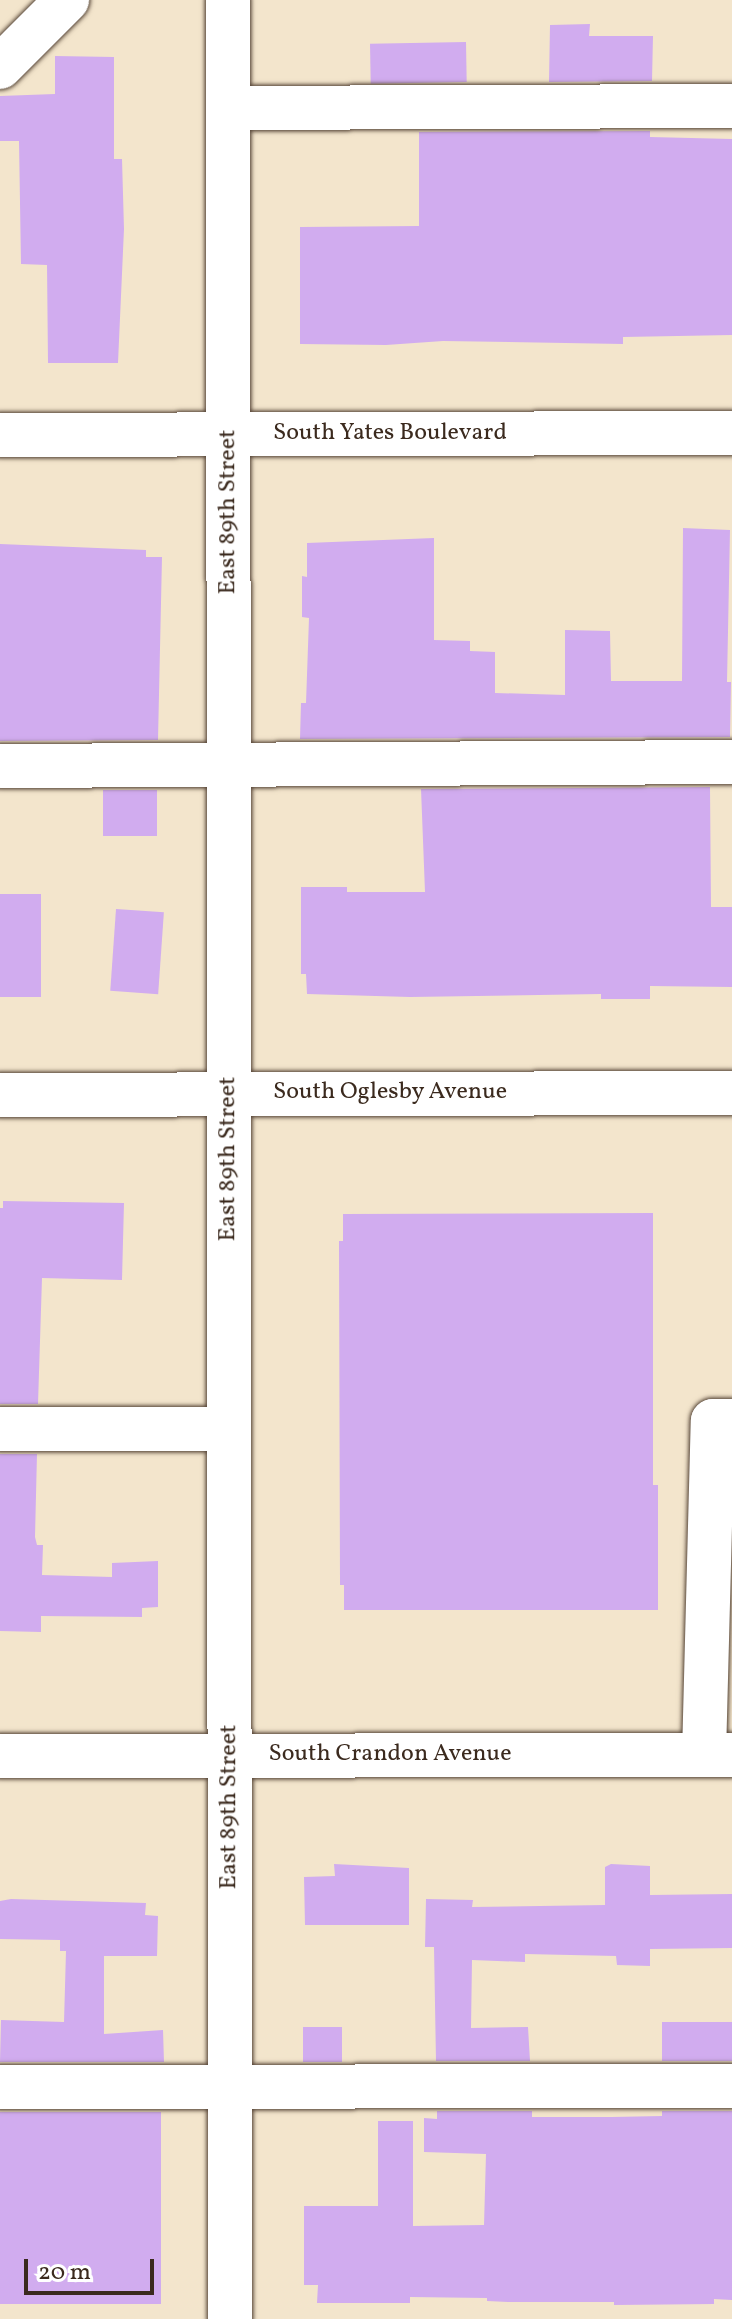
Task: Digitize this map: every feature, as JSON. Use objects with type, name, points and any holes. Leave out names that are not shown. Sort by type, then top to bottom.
[{"type":"street","points":[[0,67],[67,0]]},
{"type":"street","name":"East 89th Street","points":[[228,0],[230,2319]]},
{"type":"street","points":[[228,108],[732,106]]},
{"type":"street","name":"South Yates Boulevard","points":[[0,435],[732,433]]},
{"type":"street","points":[[0,766],[732,762]]},
{"type":"street","name":"South Oglesby Avenue","points":[[0,1095],[732,1093]]},
{"type":"street","points":[[718,1755],[713,1421],[732,1421]]},
{"type":"street","points":[[0,1429],[229,1429]]},
{"type":"street","name":"South Crandon Avenue","points":[[0,1756],[718,1755]]},
{"type":"street","points":[[0,2087],[732,2086]]},
{"type":"building","points":[[590,24],[589,36],[653,36],[652,81],[549,82],[550,25]]},
{"type":"building","points":[[466,42],[467,82],[371,84],[370,44]]},
{"type":"building","points":[[55,56],[114,57],[114,159],[122,159],[124,229],[118,363],[48,363],[47,265],[21,264],[19,141],[0,141],[0,96],[55,94]]},
{"type":"building","points":[[650,131],[650,137],[732,139],[732,335],[623,337],[623,344],[443,341],[386,345],[300,344],[300,227],[419,226],[419,132]]},
{"type":"building","points":[[683,528],[730,530],[727,682],[731,682],[730,737],[300,739],[301,703],[306,703],[309,618],[302,617],[302,576],[307,577],[307,543],[434,538],[434,640],[470,641],[470,651],[495,652],[495,693],[565,695],[565,630],[610,631],[611,681],[682,681]]},
{"type":"building","points":[[0,544],[146,550],[146,557],[162,557],[158,740],[0,741]]},
{"type":"building","points":[[710,787],[711,907],[732,907],[732,987],[650,986],[650,999],[601,999],[601,994],[410,997],[307,994],[306,974],[301,974],[301,887],[347,887],[347,892],[425,892],[421,789]]},
{"type":"building","points":[[103,790],[157,790],[157,836],[103,836]]},
{"type":"building","points":[[0,894],[41,894],[41,997],[0,997]]},
{"type":"building","points":[[116,909],[164,912],[158,994],[110,991]]},
{"type":"building","points":[[3,1201],[124,1203],[122,1280],[42,1278],[38,1404],[0,1404],[0,1208],[3,1208]]},
{"type":"building","points":[[653,1213],[653,1485],[658,1485],[658,1610],[344,1610],[344,1585],[340,1585],[339,1241],[343,1241],[343,1214]]},
{"type":"building","points":[[0,1454],[37,1454],[35,1537],[37,1545],[43,1545],[42,1575],[112,1577],[112,1563],[158,1561],[158,1607],[142,1608],[142,1617],[41,1616],[41,1632],[0,1631]]},
{"type":"building","points":[[334,1864],[409,1868],[409,1925],[305,1925],[304,1877],[335,1876]]},
{"type":"building","points":[[611,1864],[650,1866],[650,1895],[732,1894],[732,1948],[650,1949],[650,1966],[617,1965],[616,1956],[525,1954],[525,1962],[472,1960],[471,2028],[528,2027],[530,2061],[436,2061],[434,1947],[425,1947],[426,1899],[473,1900],[472,1907],[605,1905],[605,1867]]},
{"type":"building","points":[[0,1901],[146,1903],[145,1915],[158,1916],[157,1956],[104,1956],[104,2034],[163,2030],[164,2062],[0,2062],[1,2020],[64,2022],[66,1951],[60,1951],[60,1940],[0,1939]]},
{"type":"building","points":[[662,2022],[732,2022],[732,2061],[662,2061]]},
{"type":"building","points":[[303,2027],[342,2027],[342,2062],[303,2062]]},
{"type":"building","points":[[437,2111],[532,2111],[532,2117],[611,2117],[662,2116],[662,2111],[732,2111],[732,2300],[714,2299],[714,2304],[614,2305],[614,2302],[508,2302],[487,2301],[487,2298],[410,2297],[410,2303],[317,2303],[318,2285],[304,2285],[304,2206],[378,2206],[378,2121],[413,2121],[413,2226],[484,2225],[486,2154],[424,2152],[424,2118],[437,2119]]},
{"type":"building","points":[[0,2112],[161,2112],[161,2304],[0,2304]]}]
